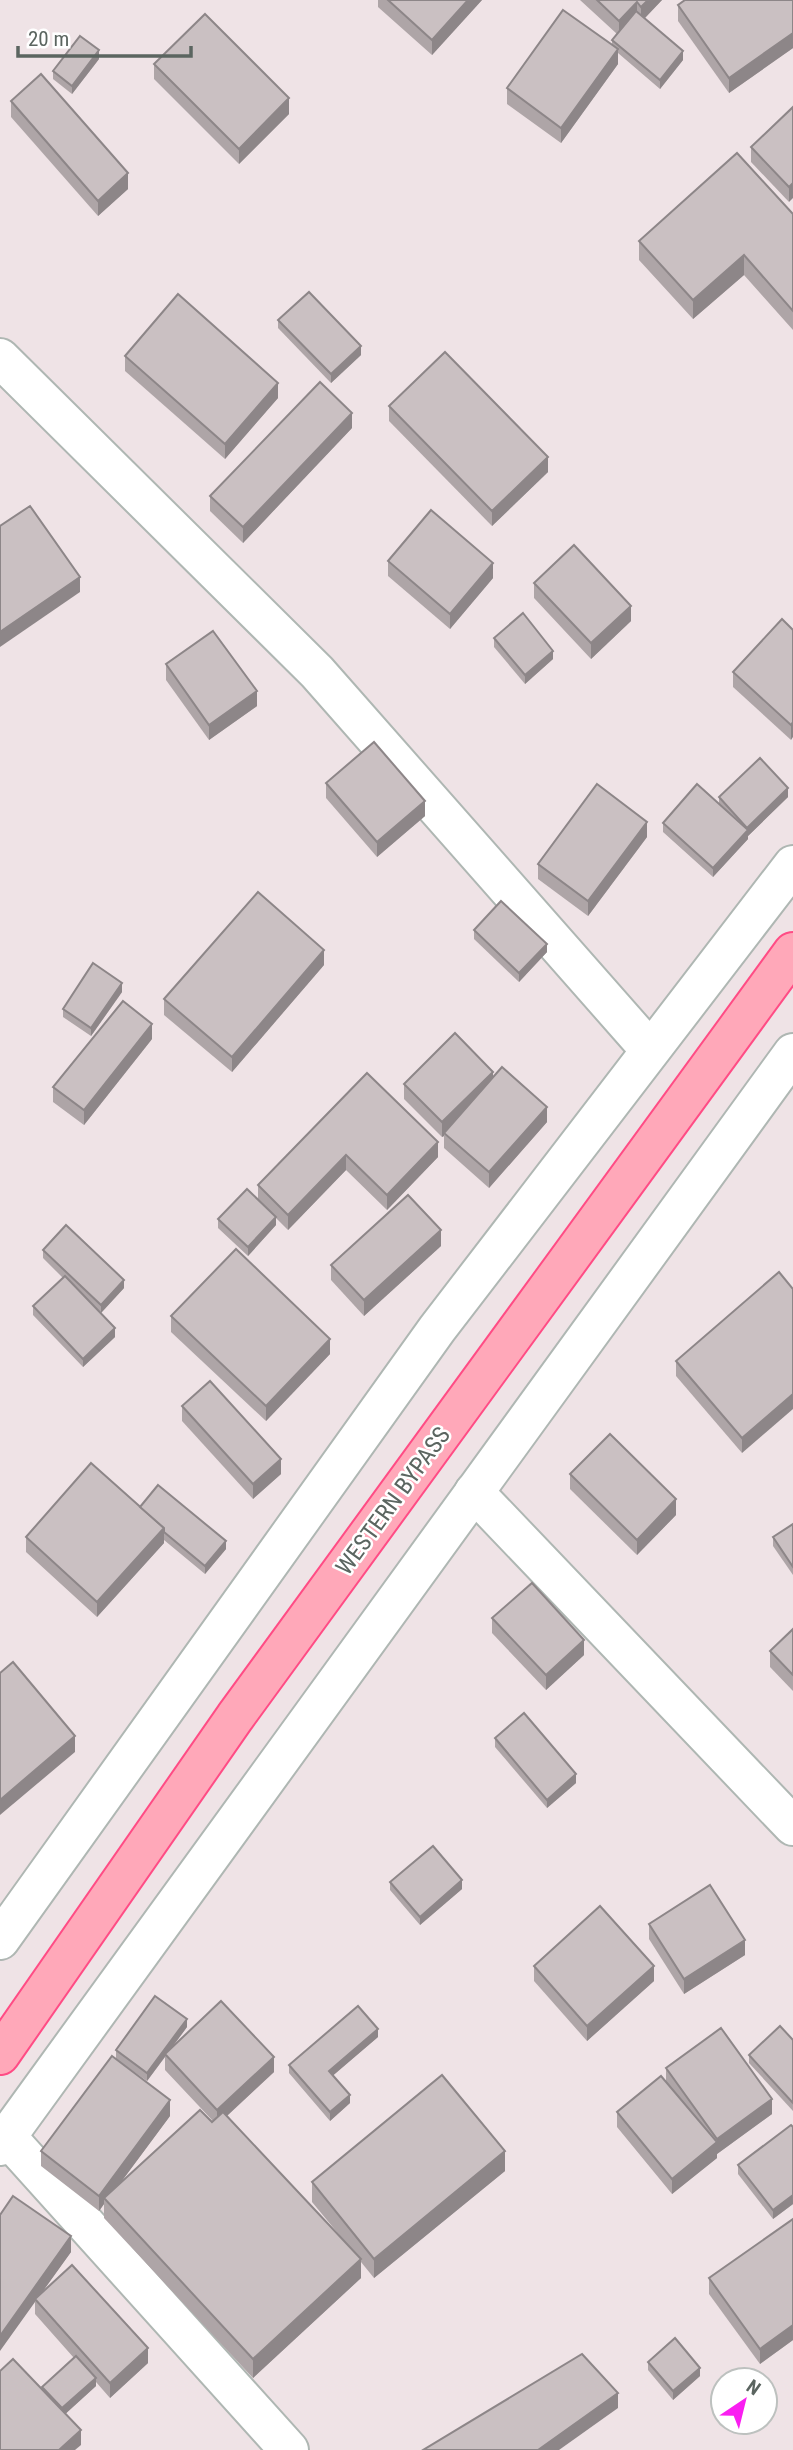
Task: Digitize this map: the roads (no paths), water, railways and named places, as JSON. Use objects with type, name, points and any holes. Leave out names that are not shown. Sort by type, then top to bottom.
[{"type":"main road","name":"WESTERN BYPASS","points":[[0,2055],[235,1717],[793,952]]},
{"type":"street","points":[[0,358],[317,672],[650,1050]]},
{"type":"street","points":[[0,1940],[429,1341],[793,865]]},
{"type":"street","points":[[289,2450],[3,2142],[793,1054]]},
{"type":"street","points":[[474,1492],[793,1826]]}]
